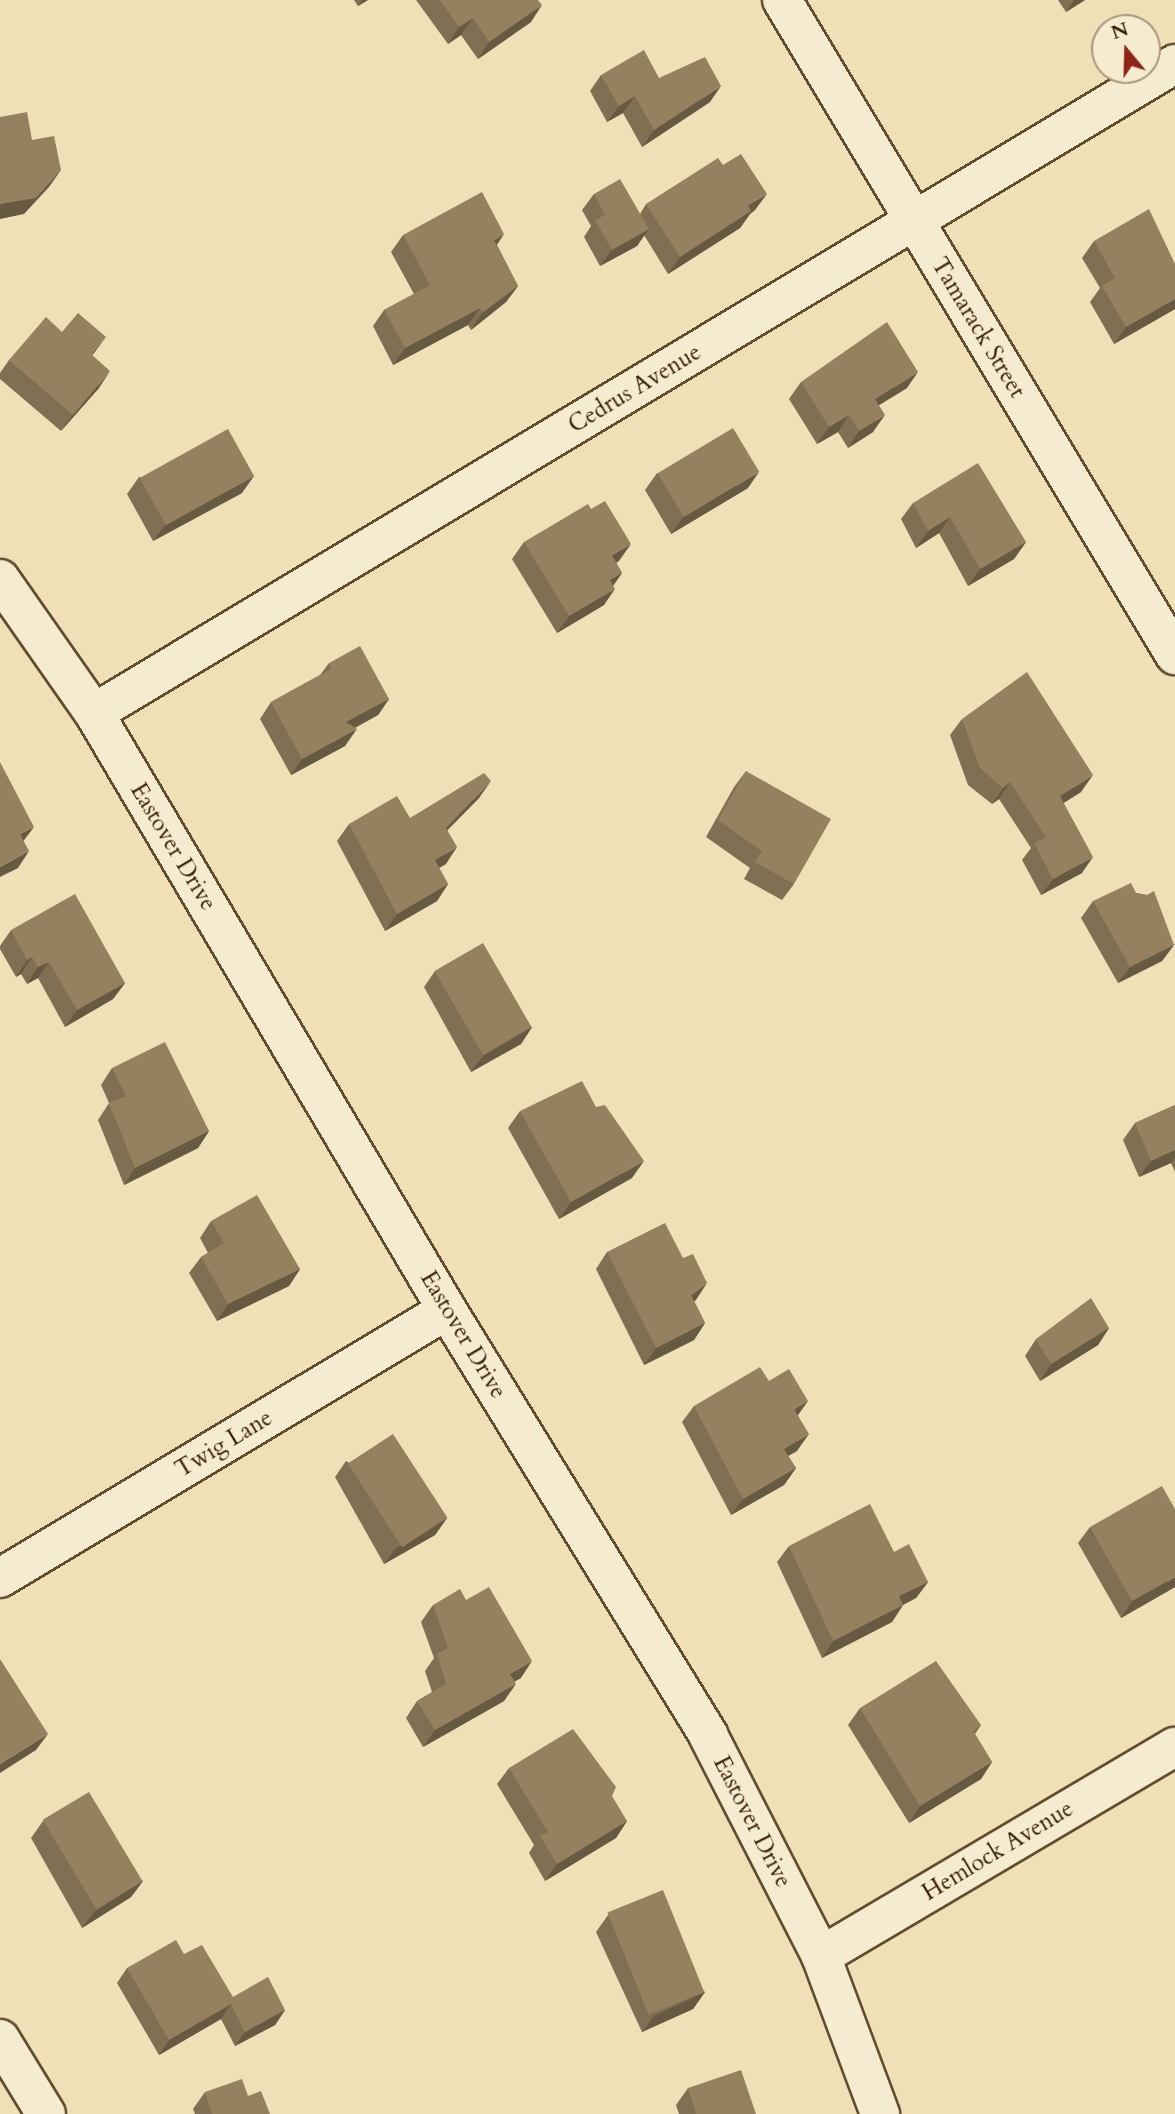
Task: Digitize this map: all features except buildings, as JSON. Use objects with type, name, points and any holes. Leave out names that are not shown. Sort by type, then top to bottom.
[{"type":"street","name":"Tamarack Street","points":[[782,0],[1175,655]]},
{"type":"street","name":"Cedrus Avenue","points":[[94,713],[1175,64]]},
{"type":"street","name":"Eastover Drive","points":[[0,579],[94,713],[447,1310],[708,1735],[821,1956],[880,2114]]},
{"type":"street","name":"Twig Lane","points":[[0,1578],[447,1310]]},
{"type":"street","name":"Hemlock Avenue","points":[[821,1956],[1175,1747]]},
{"type":"street","points":[[0,2039],[46,2114]]}]
